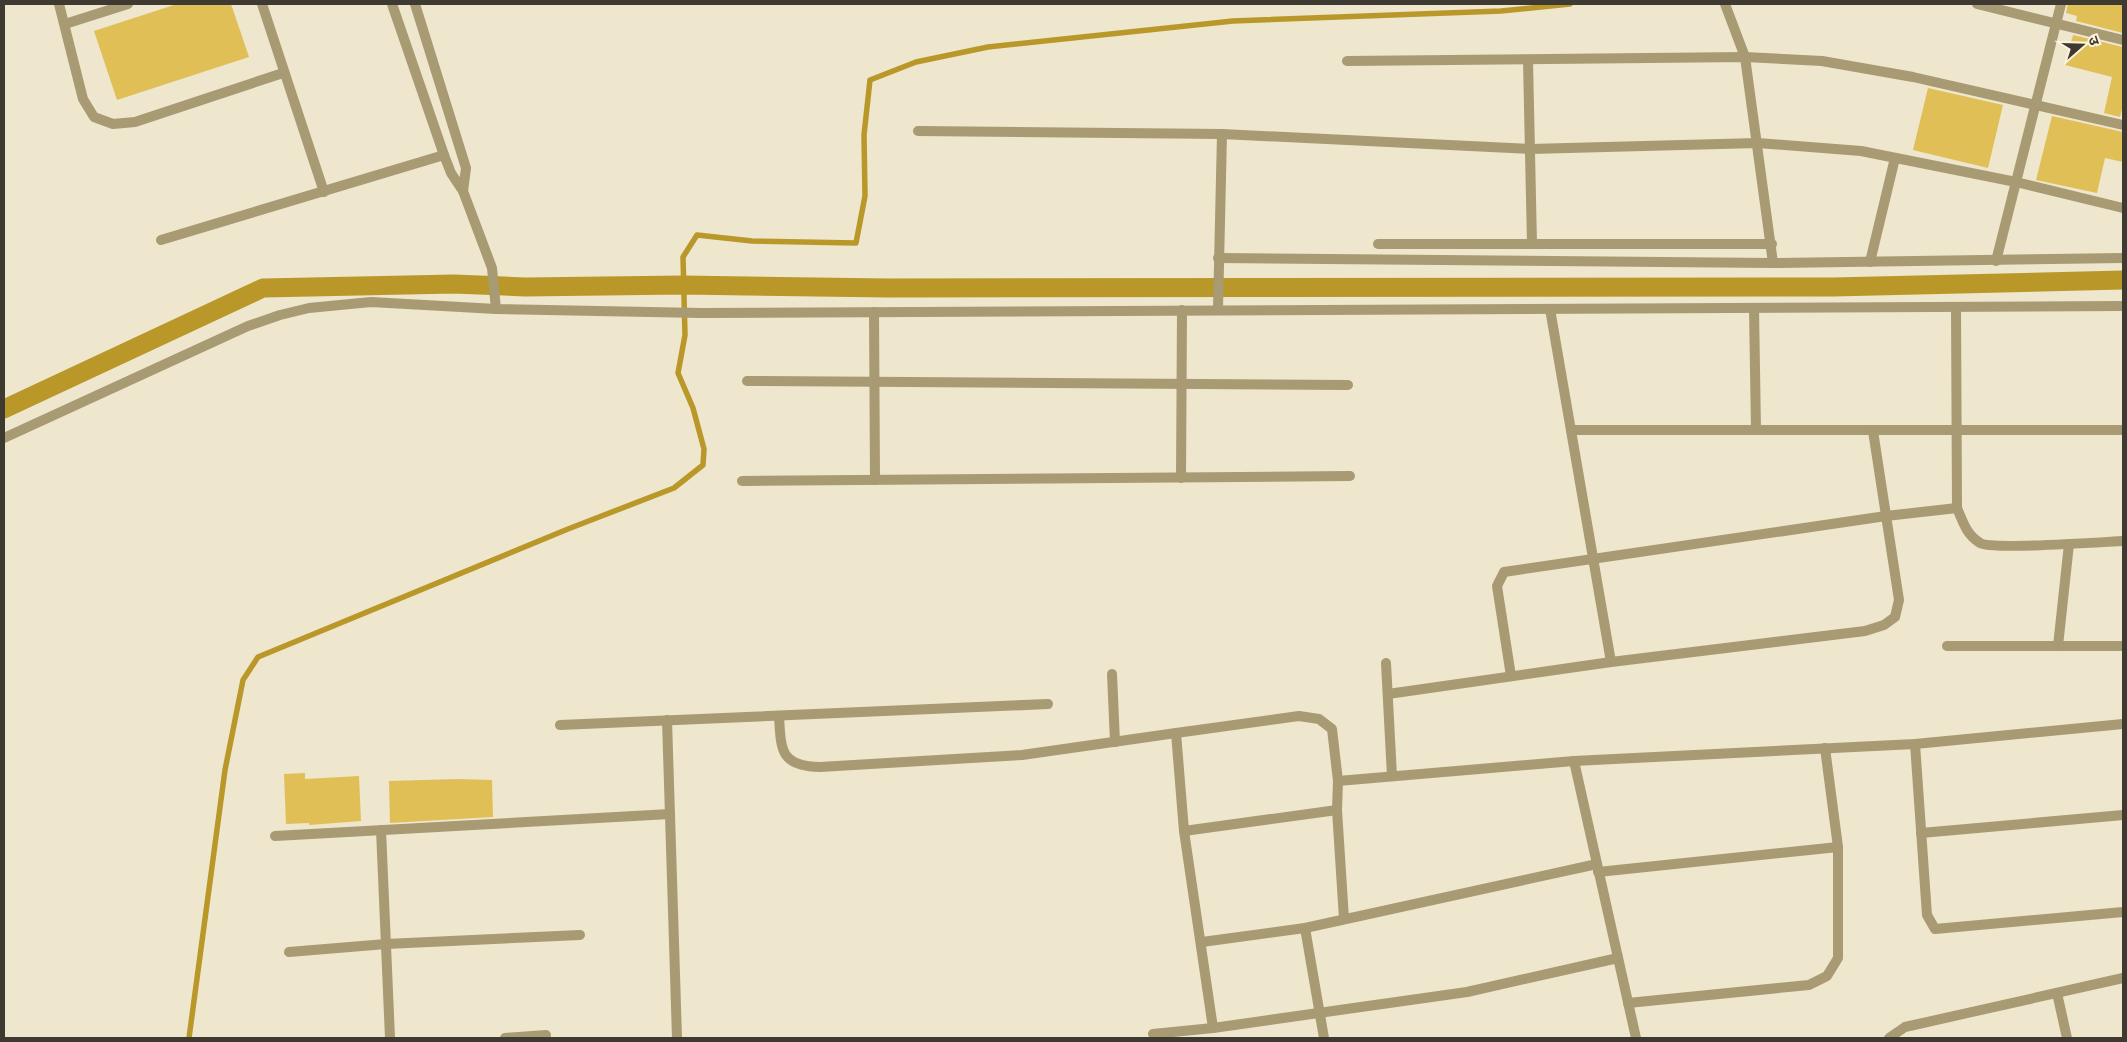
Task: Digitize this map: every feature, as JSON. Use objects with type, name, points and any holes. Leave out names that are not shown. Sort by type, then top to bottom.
[{"type":"street","points":[[59,4],[83,99],[94,117],[113,124],[135,122],[283,73]]},
{"type":"street","points":[[65,24],[128,4]]},
{"type":"street","points":[[262,4],[283,73],[324,192]]},
{"type":"street","points":[[392,4],[444,155],[451,173],[463,191],[492,268],[496,309]]},
{"type":"street","points":[[415,4],[466,168],[463,191]]},
{"type":"street","points":[[1724,4],[1745,57],[1772,244],[1773,263]]},
{"type":"street","points":[[1977,4],[2123,40]]},
{"type":"street","points":[[1996,261],[2061,4]]},
{"type":"street","points":[[1347,61],[1528,61],[1745,57],[1822,61],[2036,104],[2123,125]]},
{"type":"street","points":[[1528,61],[1532,244]]},
{"type":"street","points":[[918,131],[1222,134],[1530,148],[1758,143],[1861,151],[2016,182],[2123,208]]},
{"type":"street","points":[[1218,309],[1222,134]]},
{"type":"street","points":[[161,240],[444,155]]},
{"type":"street","points":[[1870,262],[1895,158]]},
{"type":"street","points":[[1378,244],[1772,244]]},
{"type":"street","points":[[1218,258],[1773,263],[2123,258]]},
{"type":"street","points":[[4,438],[239,330],[280,315],[309,308],[371,302],[496,309],[701,313],[2123,306]]},
{"type":"street","points":[[1956,307],[1958,508],[1966,531],[1982,544],[2070,544],[2123,541]]},
{"type":"street","points":[[1754,308],[1756,430]]},
{"type":"street","points":[[1550,309],[1611,662]]},
{"type":"street","points":[[1182,310],[1182,478]]},
{"type":"street","points":[[874,312],[874,480]]},
{"type":"street","points":[[747,381],[1348,385]]},
{"type":"street","points":[[1571,430],[2123,430]]},
{"type":"street","points":[[1388,694],[1611,662],[1865,631],[1884,625],[1895,617],[1899,600],[1873,431]]},
{"type":"street","points":[[742,481],[1350,476]]},
{"type":"street","points":[[1511,676],[1497,586],[1504,572],[1886,516],[1958,508]]},
{"type":"street","points":[[2058,646],[2070,544]]},
{"type":"street","points":[[1947,646],[2123,646]]},
{"type":"street","points":[[1386,663],[1392,776]]},
{"type":"street","points":[[1112,674],[1115,742]]},
{"type":"street","points":[[560,725],[1048,704]]},
{"type":"street","points":[[779,716],[781,744],[784,754],[792,762],[805,767],[1022,755],[1299,716],[1319,719],[1332,729],[1338,781],[1337,810],[1344,919]]},
{"type":"street","points":[[667,720],[677,1038]]},
{"type":"street","points":[[1338,781],[1574,761],[1914,744],[2123,724]]},
{"type":"street","points":[[1176,733],[1184,831],[1202,942],[1213,1028]]},
{"type":"street","points":[[1914,744],[1928,915],[1935,929],[2123,912]]},
{"type":"street","points":[[1628,1003],[1781,989],[1809,985],[1827,976],[1838,958],[1838,847],[1825,748]]},
{"type":"street","points":[[1574,761],[1636,1038]]},
{"type":"street","points":[[1184,831],[1337,810]]},
{"type":"street","points":[[275,836],[670,814]]},
{"type":"street","points":[[1921,833],[2123,815]]},
{"type":"street","points":[[381,830],[390,1038]]},
{"type":"street","points":[[1202,942],[1305,928],[1598,868],[1838,847]]},
{"type":"street","points":[[1305,928],[1318,1013],[1324,1038]]},
{"type":"street","points":[[289,952],[386,944],[580,935]]},
{"type":"street","points":[[1153,1034],[1213,1028],[1467,992],[1618,958]]},
{"type":"street","points":[[1889,1038],[1905,1027],[2123,978]]},
{"type":"street","points":[[2057,993],[2068,1038]]},
{"type":"street","points":[[506,1038],[546,1035]]},
{"type":"building","points":[[177,4],[231,4],[249,57],[117,100],[94,31]]},
{"type":"building","points":[[2068,4],[2123,4],[2123,33],[2076,21],[2077,16],[2066,13]]},
{"type":"building","points":[[2073,35],[2123,47],[2123,105],[2120,117],[2104,113],[2112,77],[2065,65]]},
{"type":"building","points":[[1928,88],[2003,105],[1988,168],[1913,150]]},
{"type":"building","points":[[2052,116],[2123,132],[2123,162],[2105,158],[2097,193],[2036,180]]},
{"type":"building","points":[[305,773],[305,779],[359,776],[361,821],[309,825],[309,823],[286,824],[284,774]]},
{"type":"building","points":[[492,780],[493,817],[390,823],[389,781]]},
{"type":"waterway","points":[[189,1038],[225,770],[243,680],[258,657],[568,529],[674,488],[703,465],[704,449],[693,408],[678,373],[685,335],[683,257],[697,235],[752,241],[856,243],[865,196],[864,135],[870,80],[916,62],[988,47],[1233,21],[1501,11],[1570,4]]},
{"type":"waterway","points":[[4,409],[263,288],[454,284],[525,287],[683,285],[888,288],[1833,287],[2123,280]]}]
